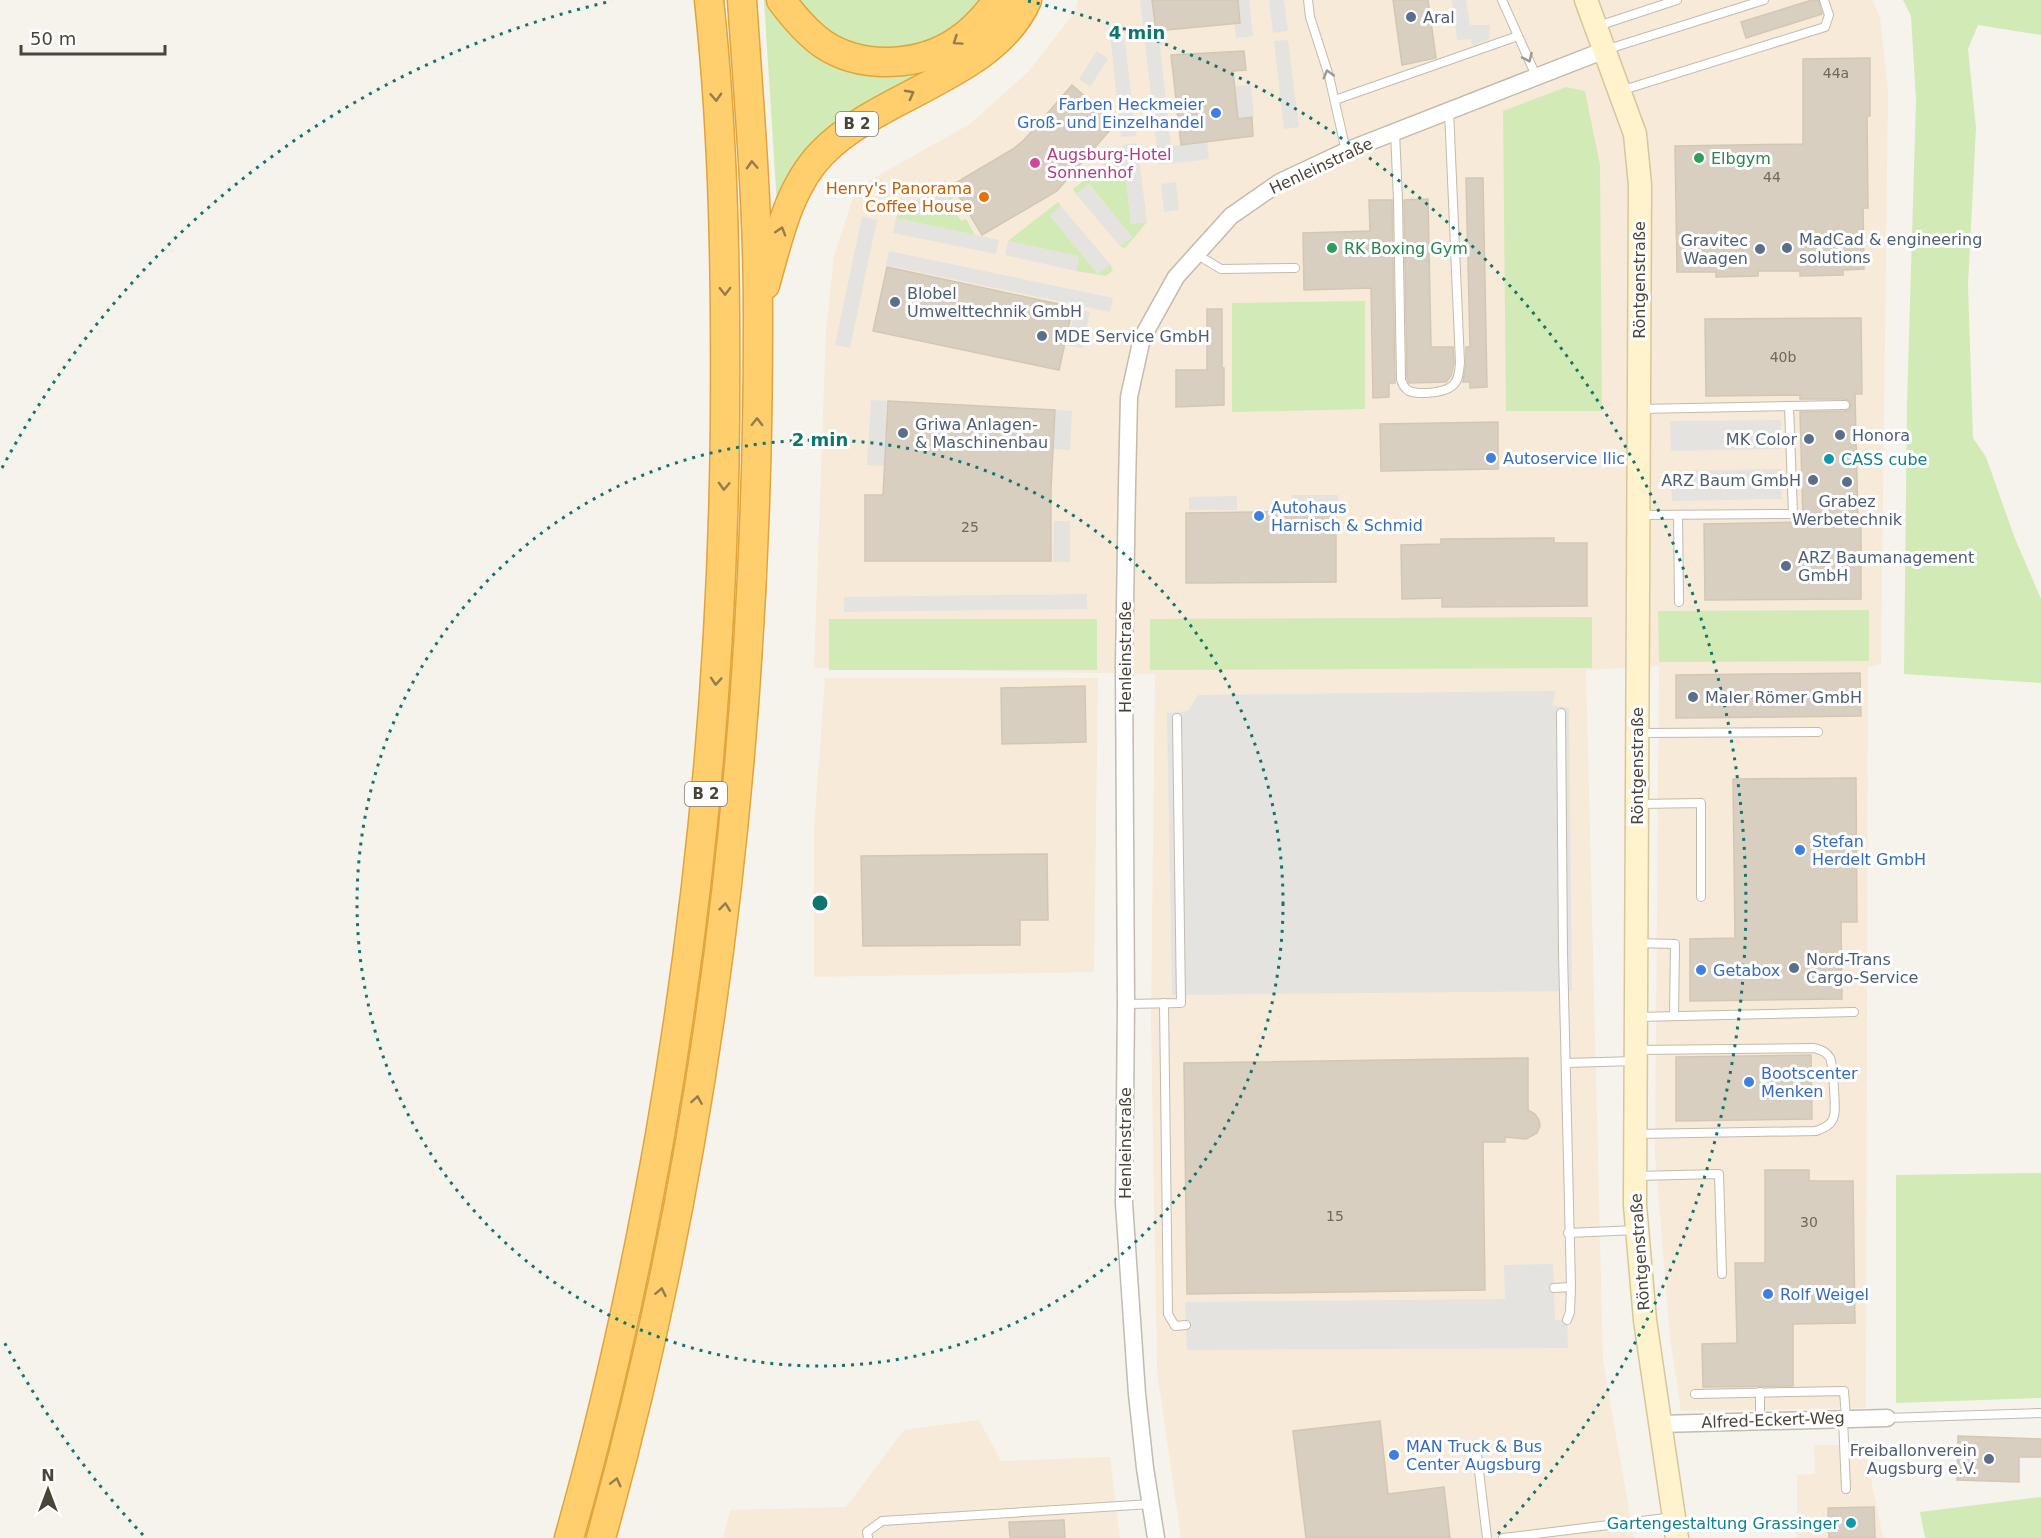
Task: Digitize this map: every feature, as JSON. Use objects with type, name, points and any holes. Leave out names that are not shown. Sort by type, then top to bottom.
[{"type":"highway","name":"B 2","points":[[569,1538],[616,1359],[647,1210],[673,1061],[690,935],[709,762],[720,605],[725,479],[726,337],[723,207],[709,0]]},
{"type":"highway","name":"B 2","points":[[600,1538],[645,1366],[693,1131],[721,941],[741,755],[750,640],[756,480],[758,307],[742,0]]},
{"type":"highway","points":[[782,0],[804,28],[823,44],[845,55],[873,61],[904,61],[935,54],[958,41],[976,27],[998,0]]},
{"type":"highway","name":"B 2","points":[[758,307],[794,195],[822,153],[871,115],[974,60],[1004,35],[1027,0]]},
{"type":"street","name":"Röntgenstraße","points":[[1586,0],[1635,134],[1640,185],[1635,1176],[1645,1320],[1676,1527]]},
{"type":"street","name":"Henleinstraße","points":[[1156,1538],[1137,1394],[1124,1203],[1126,1004],[1124,655],[1129,397],[1142,338],[1176,277],[1196,254],[1231,216],[1280,182],[1346,151],[1605,50]]},
{"type":"street","name":"Alfred-Eckert-Weg","points":[[1660,1424],[1887,1418]]},
{"type":"lane","points":[[1308,0],[1310,17],[1335,100],[1346,151]]},
{"type":"lane","points":[[1502,0],[1537,78]]},
{"type":"lane","points":[[1596,27],[1677,0]]},
{"type":"lane","points":[[1605,50],[1764,0]]},
{"type":"lane","points":[[1619,91],[1825,27],[1829,15],[1824,0]]},
{"type":"lane","points":[[1335,100],[1518,36]]},
{"type":"lane","points":[[1395,132],[1401,379],[1403,386],[1410,392],[1444,391],[1453,386],[1457,380],[1460,363],[1449,110]]},
{"type":"lane","points":[[1196,254],[1221,269],[1295,268]]},
{"type":"lane","points":[[1639,409],[1845,405]]},
{"type":"lane","points":[[1639,515],[1793,514],[1789,406]]},
{"type":"lane","points":[[1678,514],[1679,602]]},
{"type":"lane","points":[[1561,713],[1570,1287],[1570,1312],[1567,1320]]},
{"type":"lane","points":[[1126,1004],[1180,1003],[1177,718]]},
{"type":"lane","points":[[1638,733],[1818,732]]},
{"type":"lane","points":[[1637,804],[1701,803],[1701,897]]},
{"type":"lane","points":[[1636,943],[1675,944],[1674,1016]]},
{"type":"lane","points":[[1164,1003],[1167,1314],[1175,1326],[1186,1325]]},
{"type":"lane","points":[[1636,1017],[1854,1012]]},
{"type":"lane","points":[[1566,1063],[1636,1056],[1814,1048],[1825,1051],[1831,1059],[1834,1116],[1828,1126],[1816,1131],[1636,1134]]},
{"type":"lane","points":[[1635,1176],[1719,1174],[1722,1274]]},
{"type":"lane","points":[[1568,1233],[1637,1230]]},
{"type":"lane","points":[[1554,1288],[1570,1287]]},
{"type":"lane","points":[[1695,1394],[1844,1391],[1846,1489]]},
{"type":"lane","points":[[1760,1392],[1760,1421]]},
{"type":"lane","points":[[1887,1418],[2041,1413]]},
{"type":"lane","points":[[1476,1446],[1487,1538]]},
{"type":"lane","points":[[868,1538],[867,1532],[882,1521],[1151,1504]]},
{"type":"lane","points":[[1503,1538],[1676,1527]]},
{"type":"shaded area","points":[[1078,0],[1872,0],[1880,17],[1888,91],[1881,664],[1868,667],[1866,1408],[1681,1411],[1670,1338],[1655,1155],[1659,666],[1586,670],[1603,1361],[1634,1538],[1181,1538],[1157,1371],[1151,1020],[1155,674],[814,668],[826,331],[834,256],[856,188],[970,124],[1029,71],[1075,12]]},
{"type":"shaded area","points":[[1140,0],[1157,0],[1171,146],[1207,142],[1209,159],[1159,165]]},
{"type":"shaded area","points":[[1232,0],[1249,0],[1253,36],[1236,38]]},
{"type":"shaded area","points":[[1269,0],[1284,0],[1288,31],[1273,33]]},
{"type":"shaded area","points":[[1452,0],[1466,0],[1470,25],[1490,25],[1489,39],[1472,46],[1471,39],[1457,40]]},
{"type":"shaded area","points":[[1123,24],[1136,136],[1121,137],[1109,25]]},
{"type":"shaded area","points":[[1288,40],[1299,127],[1284,129],[1274,41]]},
{"type":"shaded area","points":[[1097,51],[1108,59],[1090,87],[1079,79]]},
{"type":"shaded area","points":[[1251,85],[1254,117],[1238,119],[1235,86]]},
{"type":"shaded area","points":[[1137,143],[1147,222],[1131,224],[1122,145]]},
{"type":"shaded area","points":[[1176,182],[1179,210],[1164,212],[1161,184]]},
{"type":"shaded area","points":[[1088,184],[1132,236],[1120,246],[1076,194]]},
{"type":"shaded area","points":[[941,186],[949,198],[919,216],[911,203]]},
{"type":"shaded area","points":[[1061,206],[1110,264],[1098,274],[1050,216]]},
{"type":"shaded area","points":[[862,217],[877,220],[850,348],[835,345]]},
{"type":"shaded area","points":[[896,218],[999,240],[996,254],[893,233]]},
{"type":"shaded area","points":[[1008,241],[1079,256],[1076,271],[1005,255]]},
{"type":"shaded area","points":[[889,251],[1113,298],[1110,312],[886,265]]},
{"type":"shaded area","points":[[1075,309],[1090,312],[1082,348],[1067,345]]},
{"type":"shaded area","points":[[871,400],[887,401],[884,466],[867,465]]},
{"type":"shaded area","points":[[1055,410],[1072,411],[1070,450],[1053,449]]},
{"type":"shaded area","points":[[1781,420],[1781,449],[1671,451],[1670,421]]},
{"type":"shaded area","points":[[1781,469],[1782,499],[1672,501],[1671,471]]},
{"type":"shaded area","points":[[1292,495],[1338,495],[1338,509],[1293,509]]},
{"type":"shaded area","points":[[1237,496],[1237,510],[1189,510],[1189,497]]},
{"type":"shaded area","points":[[1054,521],[1070,521],[1070,562],[1053,562]]},
{"type":"shaded area","points":[[1087,594],[1087,609],[844,612],[844,597]]},
{"type":"shaded area","points":[[825,678],[1098,678],[1094,972],[814,977],[814,828]]},
{"type":"shaded area","points":[[1556,691],[1552,705],[1569,708],[1572,991],[1172,995],[1167,713],[1188,711],[1198,695]]},
{"type":"shaded area","points":[[1553,1264],[1555,1320],[1567,1320],[1568,1348],[1187,1350],[1185,1302],[1505,1299],[1504,1265]]},
{"type":"shaded area","points":[[979,1420],[1001,1461],[1110,1457],[1120,1538],[723,1538],[730,1510],[846,1507],[904,1430]]},
{"type":"shaded area","points":[[1814,1445],[1864,1445],[1883,1538],[1797,1538],[1797,1475],[1815,1474]]},
{"type":"green space","points":[[764,0],[770,0],[797,34],[940,60],[777,206]]},
{"type":"green space","points":[[798,0],[985,0],[965,21],[941,35],[919,43],[896,47],[874,47],[852,42],[832,33],[813,19]]},
{"type":"green space","points":[[1903,0],[2041,0],[2041,35],[1978,25],[1968,49],[1976,128],[1968,285],[1973,438],[1986,457],[2014,536],[2041,599],[2041,683],[1904,674],[1907,404],[1916,100],[1911,16]]},
{"type":"green space","points":[[1566,87],[1585,91],[1600,165],[1602,411],[1506,411],[1503,111]]},
{"type":"green space","points":[[1123,150],[1131,224],[1147,222],[1123,248],[1120,246],[1132,237],[1089,184],[1076,194],[1073,189]]},
{"type":"green space","points":[[948,184],[955,196],[949,201],[961,221],[966,219],[975,235],[896,218],[899,212],[911,203],[919,216],[949,199],[941,186]]},
{"type":"green space","points":[[1058,202],[1061,206],[1050,216],[1098,274],[1110,264],[1113,270],[1106,276],[1076,271],[1078,256],[1008,241]]},
{"type":"green space","points":[[1365,301],[1365,409],[1232,412],[1232,303]]},
{"type":"green space","points":[[1869,610],[1869,661],[1659,662],[1658,611]]},
{"type":"green space","points":[[1592,617],[1592,668],[1150,670],[1150,619]]},
{"type":"green space","points":[[829,619],[1097,619],[1097,670],[829,670]]},
{"type":"green space","points":[[2041,1173],[2041,1398],[1896,1403],[1896,1175]]},
{"type":"green space","points":[[2041,1497],[2041,1538],[1925,1538],[1920,1512]]},
{"type":"building","points":[[1152,0],[1238,0],[1240,23],[1156,31]]},
{"type":"building","points":[[1393,0],[1428,0],[1436,58],[1402,65]]},
{"type":"building","points":[[1818,0],[1822,14],[1746,38],[1741,22]]},
{"type":"building","points":[[1244,51],[1246,70],[1233,71],[1238,119],[1252,117],[1253,136],[1181,145],[1171,55]]},
{"type":"building","points":[[1870,58],[1870,116],[1867,116],[1868,208],[1863,208],[1864,269],[1843,270],[1843,275],[1800,276],[1800,271],[1758,271],[1758,276],[1716,277],[1716,272],[1677,272],[1675,146],[1803,144],[1803,59]]},
{"type":"building","name":"Augsburg-Hotel Sonnenhof","points":[[1072,85],[1116,123],[1057,191],[982,235],[952,185],[1013,149],[1024,140]]},
{"type":"building","points":[[1466,178],[1483,178],[1487,387],[1470,388],[1470,382],[1463,382],[1466,347],[1470,347]]},
{"type":"building","points":[[1428,199],[1431,347],[1453,347],[1454,363],[1451,376],[1446,382],[1409,383],[1407,378],[1404,200]]},
{"type":"building","points":[[1369,200],[1392,200],[1395,383],[1389,383],[1389,397],[1373,398],[1371,288],[1304,290],[1303,233],[1370,231]]},
{"type":"building","points":[[887,267],[1073,307],[1059,370],[873,331]]},
{"type":"building","points":[[1207,309],[1222,309],[1224,405],[1176,407],[1176,370],[1207,370]]},
{"type":"building","points":[[1861,318],[1862,394],[1855,394],[1858,522],[1861,522],[1861,599],[1705,600],[1704,524],[1803,522],[1800,412],[1845,411],[1849,410],[1851,405],[1850,401],[1845,399],[1800,399],[1800,395],[1706,396],[1705,319]]},
{"type":"building","points":[[888,401],[1055,410],[1051,490],[1051,561],[865,561],[865,495],[883,495]]},
{"type":"building","points":[[1498,422],[1498,469],[1381,471],[1380,424]]},
{"type":"building","points":[[1336,511],[1336,582],[1186,583],[1186,513]]},
{"type":"building","points":[[1554,538],[1554,543],[1587,543],[1587,606],[1442,607],[1442,598],[1402,599],[1401,545],[1441,544],[1441,539]]},
{"type":"building","points":[[1860,673],[1861,716],[1676,718],[1676,675]]},
{"type":"building","points":[[1085,686],[1086,742],[1002,744],[1001,688]]},
{"type":"building","points":[[1856,778],[1857,922],[1841,922],[1842,999],[1690,1001],[1690,939],[1735,938],[1733,779]]},
{"type":"building","points":[[1047,854],[1048,920],[1020,920],[1020,945],[863,946],[861,856]]},
{"type":"building","points":[[1811,1055],[1812,1119],[1676,1121],[1676,1057]]},
{"type":"building","points":[[1528,1058],[1528,1110],[1539,1120],[1540,1126],[1537,1133],[1526,1139],[1505,1137],[1505,1142],[1483,1142],[1485,1290],[1187,1294],[1184,1063]]},
{"type":"building","points":[[1765,1170],[1809,1170],[1809,1181],[1853,1181],[1855,1323],[1793,1324],[1793,1386],[1703,1387],[1702,1344],[1737,1343],[1735,1263],[1765,1263]]},
{"type":"building","points":[[1380,1421],[1388,1494],[1444,1487],[1450,1538],[1306,1538],[1293,1431]]},
{"type":"building","name":"Freiballonverein Augsburg e.V.","points":[[1958,1436],[2041,1439],[2041,1457],[2019,1457],[2019,1482],[1957,1480]]},
{"type":"building","name":"Gartengestaltung Grassinger","points":[[1874,1507],[1875,1538],[1829,1538],[1828,1508]]},
{"type":"building","points":[[1064,1520],[1065,1538],[1010,1538],[1009,1522]]},
{"type":"place","name":"Aral","points":[[1411,17]]},
{"type":"place","name":"Farben Heckmeier Groß- und Einzelhandel","points":[[1216,113]]},
{"type":"place","name":"Elbgym","points":[[1699,158]]},
{"type":"place","name":"Augsburg-Hotel Sonnenhof","points":[[1035,163]]},
{"type":"place","name":"Henry's Panorama Coffee House","points":[[984,197]]},
{"type":"place","name":"RK Boxing Gym","points":[[1332,248]]},
{"type":"place","name":"MadCad & engineering solutions","points":[[1787,248]]},
{"type":"place","name":"Gravitec Waagen","points":[[1760,249]]},
{"type":"place","name":"Blobel Umwelttechnik GmbH","points":[[895,302]]},
{"type":"place","name":"MDE Service GmbH","points":[[1042,336]]},
{"type":"place","name":"Griwa Anlagen- & Maschinenbau","points":[[903,433]]},
{"type":"place","name":"Honora","points":[[1840,435]]},
{"type":"place","name":"MK Color","points":[[1809,439]]},
{"type":"place","name":"Autoservice Ilic","points":[[1491,458]]},
{"type":"place","name":"CASS cube","points":[[1829,459]]},
{"type":"place","name":"ARZ Baum GmbH","points":[[1813,480]]},
{"type":"place","name":"Grabez Werbetechnik","points":[[1847,482]]},
{"type":"place","name":"Autohaus Harnisch & Schmid","points":[[1259,516]]},
{"type":"place","name":"ARZ Baumanagement GmbH","points":[[1786,566]]},
{"type":"place","name":"Maler Römer GmbH","points":[[1693,697]]},
{"type":"place","name":"Stefan Herdelt GmbH","points":[[1800,850]]},
{"type":"place","name":"Nord-Trans Cargo-Service","points":[[1794,968]]},
{"type":"place","name":"Getabox","points":[[1701,970]]},
{"type":"place","name":"Bootscenter Menken","points":[[1749,1082]]},
{"type":"place","name":"Rolf Weigel","points":[[1768,1294]]},
{"type":"place","name":"MAN Truck & Bus Center Augsburg","points":[[1394,1455]]},
{"type":"place","name":"Freiballonverein Augsburg e.V.","points":[[1989,1459]]},
{"type":"place","name":"Gartengestaltung Grassinger","points":[[1851,1523]]}]
